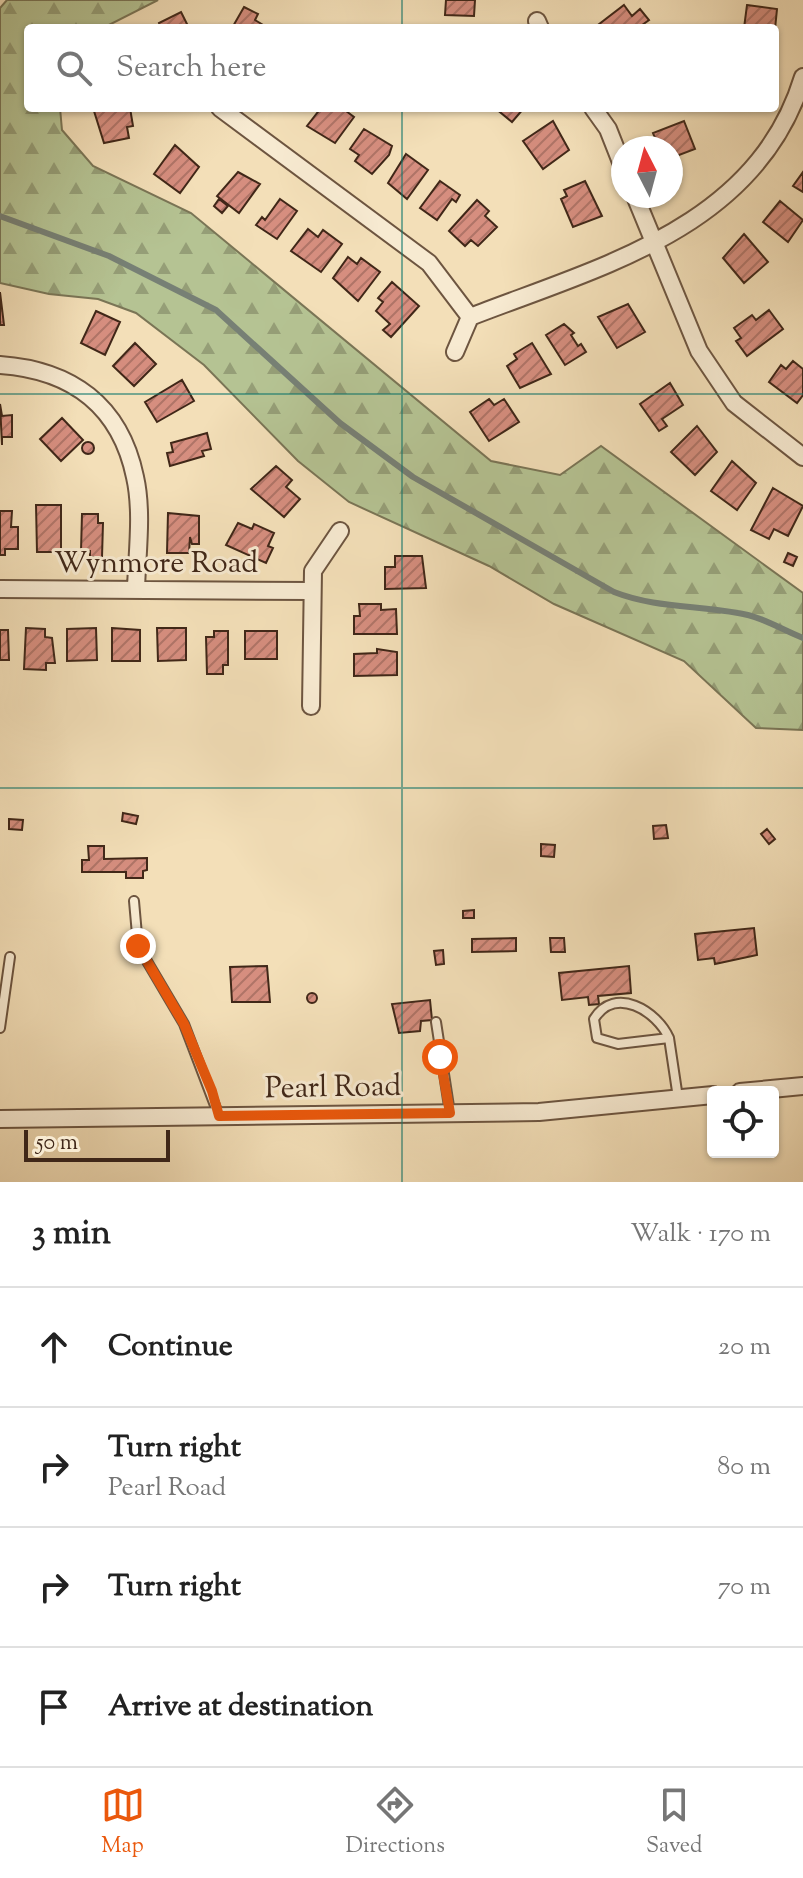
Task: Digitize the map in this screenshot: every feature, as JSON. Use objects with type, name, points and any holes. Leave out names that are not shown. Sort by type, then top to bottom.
[{"type":"street","points":[[455,352],[470,317],[654,245],[718,204],[754,167],[778,132],[803,77]]},
{"type":"street","points":[[225,112],[429,263],[470,317]]},
{"type":"street","points":[[596,112],[611,137]]},
{"type":"street","points":[[640,208],[699,351],[734,403],[803,457]]},
{"type":"street","points":[[0,365],[52,373],[86,391],[112,421],[136,479],[136,589]]},
{"type":"street","points":[[311,706],[313,571],[340,531]]},
{"type":"street","name":"Wynmore Road","points":[[0,589],[311,591]]},
{"type":"street","points":[[779,1088],[803,1086]]},
{"type":"street","name":"Pearl Road","points":[[0,1119],[539,1112],[707,1096]]},
{"type":"lane","points":[[134,901],[138,946],[184,1024],[219,1116]]},
{"type":"lane","points":[[0,1028],[10,957]]},
{"type":"lane","points":[[669,1038],[609,1044],[597,1038],[594,1019],[608,1006],[634,1004],[657,1017],[669,1038],[678,1098]]},
{"type":"lane","points":[[436,1022],[450,1113]]},
{"type":"green space","points":[[7,0],[158,0],[111,24],[24,24],[24,112],[60,112],[62,130],[93,166],[191,213],[491,461],[560,475],[601,446],[803,593],[803,730],[756,728],[684,661],[554,604],[489,566],[349,502],[298,461],[204,365],[136,313],[98,299],[49,294],[0,283],[0,8]]},
{"type":"building","points":[[446,0],[475,0],[474,16],[445,15]]},
{"type":"building","points":[[624,5],[632,16],[640,9],[649,20],[644,24],[599,24]]},
{"type":"building","points":[[747,5],[777,9],[776,24],[745,24]]},
{"type":"building","points":[[244,7],[258,14],[255,20],[262,24],[234,24]]},
{"type":"building","points":[[181,12],[187,24],[159,24]]},
{"type":"building","points":[[94,112],[131,112],[133,126],[127,127],[129,138],[104,143]]},
{"type":"building","points":[[318,112],[347,112],[354,117],[335,143],[307,126]]},
{"type":"building","points":[[500,112],[521,112],[512,122]]},
{"type":"building","points":[[553,121],[569,150],[543,169],[523,141]]},
{"type":"building","points":[[684,121],[695,149],[683,154],[683,136],[654,136],[653,133]]},
{"type":"building","points":[[364,129],[392,146],[389,155],[372,174],[355,161],[359,155],[350,149]]},
{"type":"building","points":[[175,145],[199,167],[180,193],[154,174]]},
{"type":"building","points":[[406,154],[428,170],[407,199],[388,183]]},
{"type":"building","points":[[238,172],[260,184],[239,213],[217,196]]},
{"type":"building","points":[[803,172],[803,192],[793,186]]},
{"type":"building","points":[[440,181],[460,195],[456,202],[452,199],[437,220],[420,208]]},
{"type":"building","points":[[585,181],[602,216],[573,227],[561,199],[567,196],[564,190]]},
{"type":"building","points":[[219,199],[228,206],[222,213],[214,206]]},
{"type":"building","points":[[280,199],[297,211],[277,239],[256,225],[262,217],[265,220]]},
{"type":"building","points":[[477,200],[489,211],[485,216],[497,227],[478,246],[471,240],[465,246],[449,231]]},
{"type":"building","points":[[780,201],[803,220],[788,242],[763,222]]},
{"type":"building","points":[[308,229],[318,237],[323,230],[342,244],[321,272],[291,251]]},
{"type":"building","points":[[744,234],[768,262],[744,283],[723,258]]},
{"type":"building","points":[[348,257],[357,264],[361,258],[380,272],[358,301],[333,278]]},
{"type":"building","points":[[392,282],[419,306],[391,337],[383,330],[390,324],[376,311],[383,302],[378,298]]},
{"type":"building","points":[[0,292],[4,325],[0,325]]},
{"type":"building","points":[[628,304],[645,332],[617,348],[598,317]]},
{"type":"building","points":[[769,310],[783,329],[747,356],[736,341],[741,338],[734,328],[752,315],[756,320]]},
{"type":"building","points":[[96,311],[120,322],[105,355],[81,343]]},
{"type":"building","points":[[564,324],[574,333],[571,335],[578,346],[581,344],[586,352],[565,365],[546,335]]},
{"type":"building","points":[[135,343],[156,364],[134,386],[113,366]]},
{"type":"building","points":[[532,343],[551,374],[520,388],[507,366],[517,359],[514,354]]},
{"type":"building","points":[[793,361],[803,369],[803,395],[797,403],[769,382],[781,365],[786,369]]},
{"type":"building","points":[[182,380],[194,401],[157,422],[145,402]]},
{"type":"building","points":[[670,383],[683,405],[662,419],[667,426],[659,431],[640,404]]},
{"type":"building","points":[[489,399],[494,405],[504,399],[519,422],[489,441],[470,412]]},
{"type":"building","points":[[0,404],[2,416],[12,415],[12,437],[2,437],[2,445]]},
{"type":"building","points":[[62,418],[83,440],[61,461],[40,439]]},
{"type":"building","points":[[697,426],[717,452],[695,475],[671,452]]},
{"type":"building","points":[[207,433],[211,449],[202,451],[204,456],[170,466],[167,453],[173,452],[171,443]]},
{"type":"building","points":[[88,442],[94,448],[88,454],[82,448]]},
{"type":"building","points":[[732,461],[756,483],[737,510],[711,491]]},
{"type":"building","points":[[276,466],[292,480],[286,487],[300,499],[284,517],[251,489]]},
{"type":"building","points":[[773,488],[803,506],[788,536],[774,529],[769,539],[751,530]]},
{"type":"building","points":[[36,505],[61,505],[61,552],[37,552]]},
{"type":"building","points":[[0,511],[12,511],[11,527],[18,527],[18,549],[5,549],[5,555],[0,555]]},
{"type":"building","points":[[168,513],[199,516],[199,544],[192,544],[190,537],[189,553],[167,553]]},
{"type":"building","points":[[82,514],[98,514],[98,523],[103,523],[102,557],[90,557],[90,551],[81,551]]},
{"type":"building","points":[[238,523],[252,529],[254,524],[274,533],[268,546],[273,548],[266,563],[226,545]]},
{"type":"building","points":[[788,553],[797,557],[793,566],[784,562]]},
{"type":"building","points":[[395,556],[422,556],[426,588],[385,589],[385,567],[395,567]]},
{"type":"building","points":[[359,604],[381,604],[381,610],[396,609],[397,634],[354,634],[354,616],[360,616]]},
{"type":"building","points":[[26,628],[45,629],[45,637],[52,638],[55,663],[46,663],[46,670],[24,669]]},
{"type":"building","points":[[96,628],[97,660],[67,661],[67,629]]},
{"type":"building","points":[[112,628],[140,630],[140,661],[112,661]]},
{"type":"building","points":[[157,628],[186,628],[186,660],[158,661]]},
{"type":"building","points":[[0,630],[8,630],[9,660],[0,660]]},
{"type":"building","points":[[214,631],[228,631],[228,665],[223,665],[223,674],[207,674],[206,637],[214,637]]},
{"type":"building","points":[[245,631],[277,631],[277,659],[245,659]]},
{"type":"building","points":[[377,649],[397,652],[397,675],[354,676],[354,654],[377,653]]},
{"type":"building","points":[[123,813],[138,816],[136,824],[122,821]]},
{"type":"building","points":[[9,819],[23,820],[22,830],[9,829]]},
{"type":"building","points":[[666,825],[668,838],[654,839],[653,826]]},
{"type":"building","points":[[767,829],[775,839],[769,844],[761,834]]},
{"type":"building","points":[[541,844],[555,845],[554,857],[541,856]]},
{"type":"building","points":[[88,846],[104,846],[104,859],[147,858],[147,870],[143,871],[143,878],[126,878],[126,872],[82,872],[82,860],[89,860]]},
{"type":"building","points":[[474,910],[474,918],[463,918],[463,911]]},
{"type":"building","points":[[754,928],[757,955],[715,964],[714,958],[698,960],[695,934]]},
{"type":"building","points":[[516,938],[516,951],[472,952],[472,939]]},
{"type":"building","points":[[550,938],[564,938],[565,952],[551,952]]},
{"type":"building","points":[[443,950],[444,964],[436,965],[434,951]]},
{"type":"building","points":[[267,966],[270,1002],[232,1002],[230,967]]},
{"type":"building","points":[[629,966],[631,993],[598,996],[599,1004],[589,1005],[588,997],[562,1000],[559,973]]},
{"type":"building","points":[[312,993],[317,998],[312,1003],[307,998]]},
{"type":"building","points":[[430,1000],[432,1020],[421,1021],[420,1031],[399,1033],[392,1004]]},
{"type":"waterway","points":[[0,216],[109,256],[216,310],[340,423],[413,477],[614,592],[660,604],[746,615],[803,638]]},
{"type":"route","points":[[138,946],[184,1024],[219,1116],[450,1113],[440,1057]]}]
